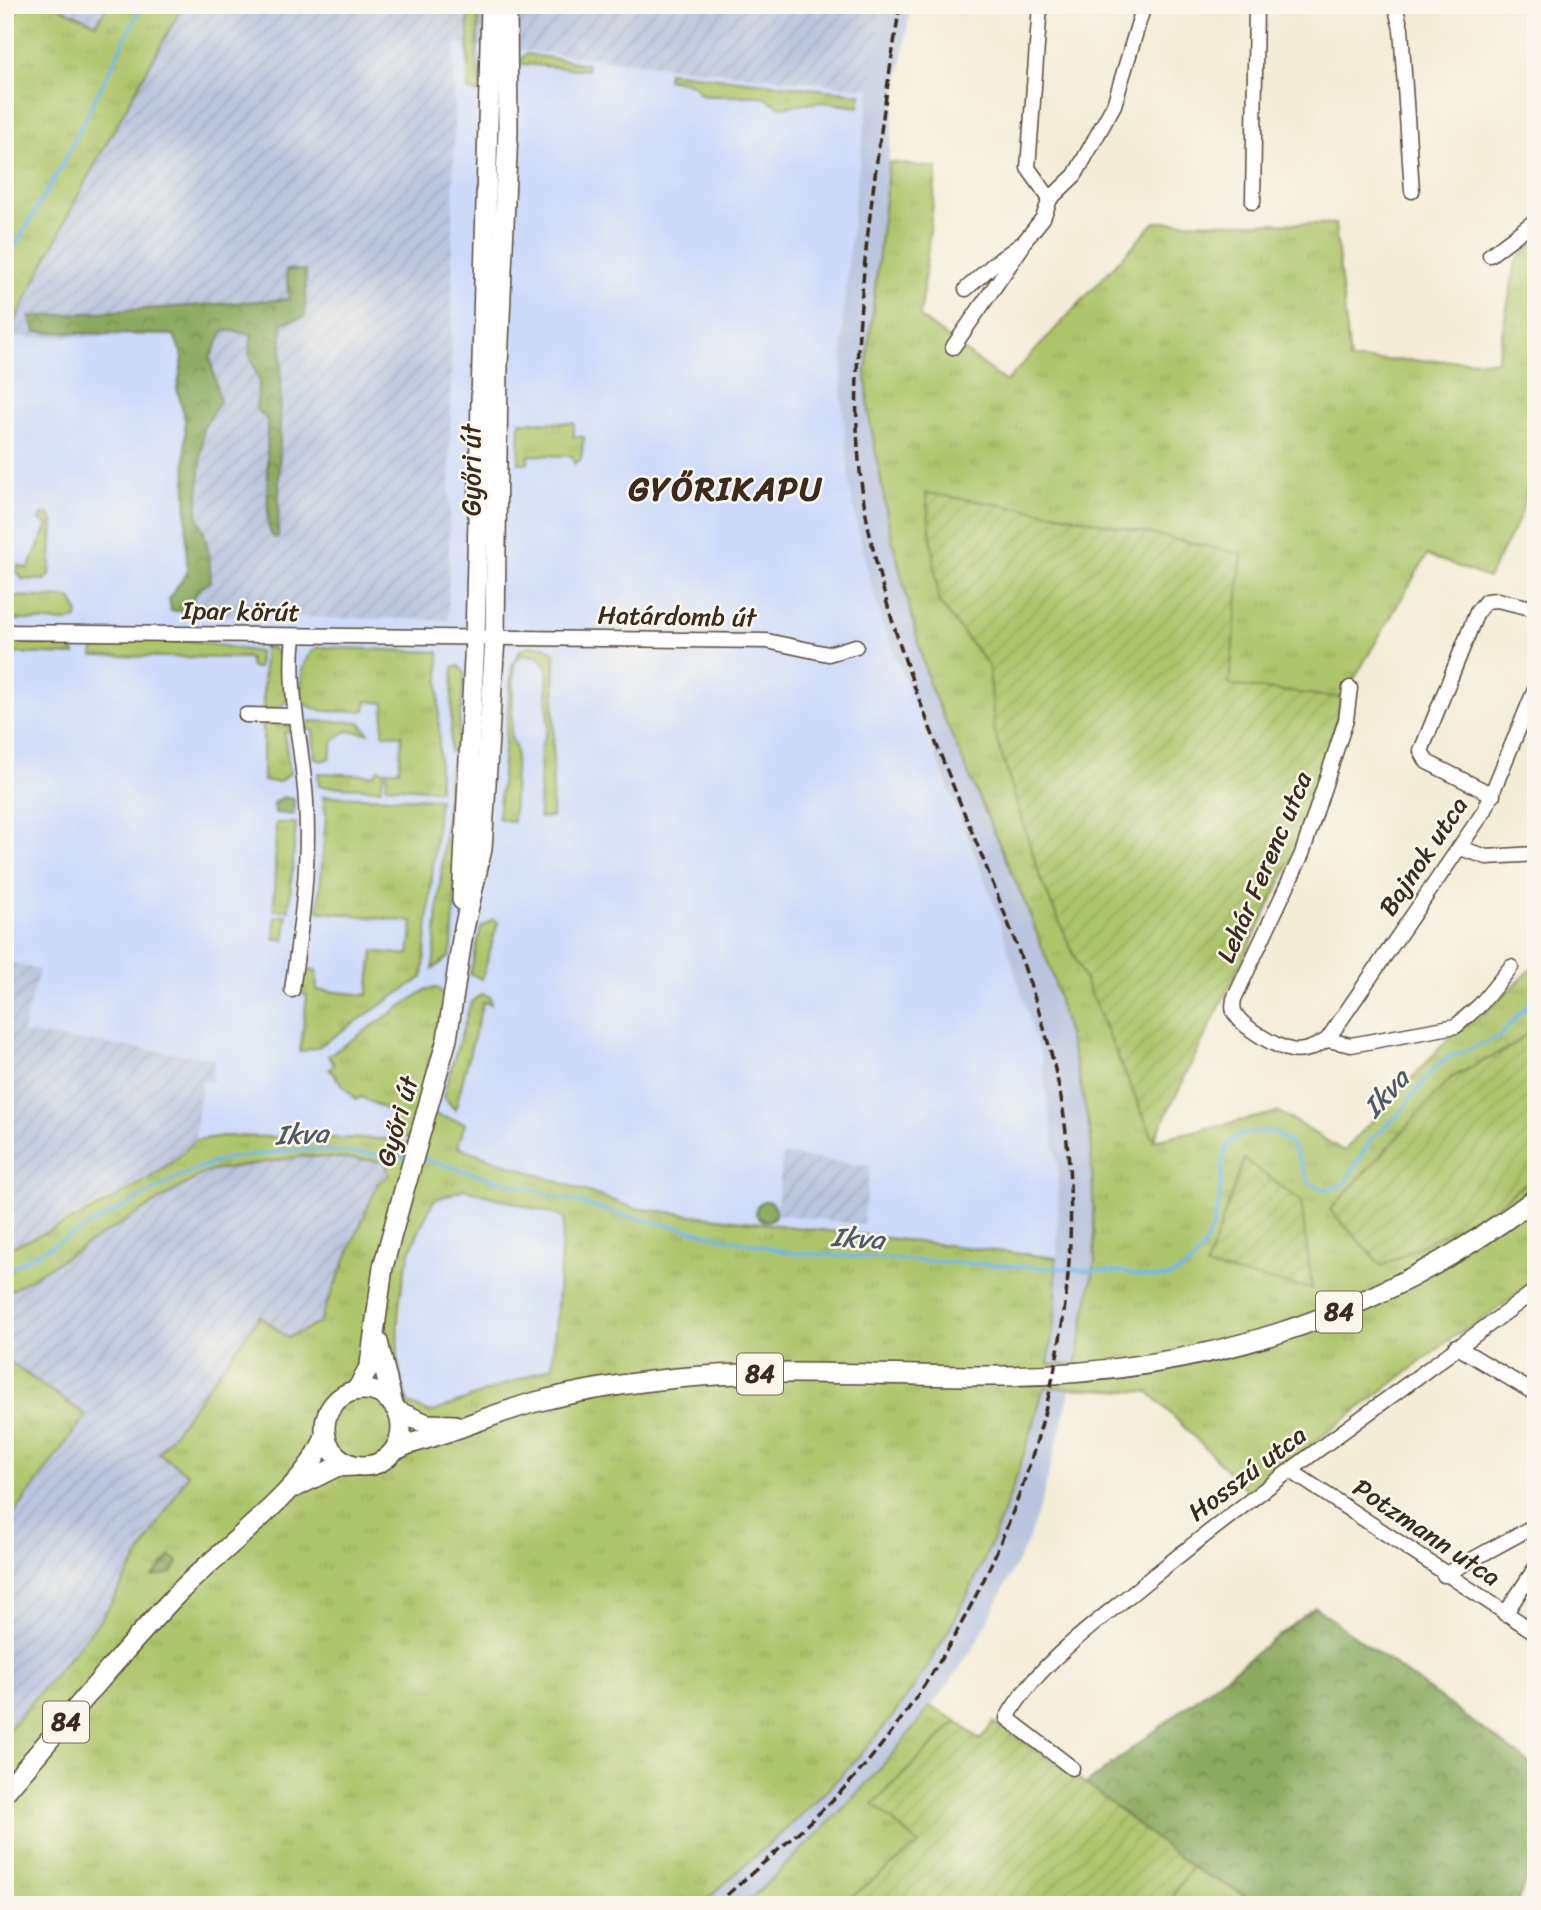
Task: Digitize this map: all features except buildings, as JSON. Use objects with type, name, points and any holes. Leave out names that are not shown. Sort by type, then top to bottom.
[{"type":"main road","name":"Győri út","points":[[357,1390],[370,1365],[374,1322],[388,1240],[420,1141],[447,1039],[463,933],[482,849],[491,5]]},
{"type":"main road","name":"Győri út","points":[[485,638],[508,131],[507,5]]},
{"type":"main road","name":"84","points":[[286,1492],[336,1467],[374,1465],[394,1451],[466,1425],[590,1389],[680,1377],[825,1373],[1060,1374],[1146,1366],[1207,1353],[1286,1333],[1368,1300],[1444,1261],[1536,1198]]},
{"type":"main road","name":"Győri út","points":[[374,1322],[386,1386],[395,1408]]},
{"type":"main road","name":"84","points":[[5,1792],[180,1591],[286,1492],[315,1458],[325,1435],[325,1421],[334,1403],[357,1390],[373,1391],[395,1408],[427,1424],[466,1425]]},
{"type":"main road","points":[[394,1451],[401,1430],[395,1408]]},
{"type":"main road","points":[[325,1435],[338,1458],[355,1466]]},
{"type":"street","points":[[1040,5],[1027,168],[1050,199]]},
{"type":"street","points":[[953,347],[1042,218],[1050,199],[1075,175],[1114,105],[1144,5]]},
{"type":"street","points":[[1253,202],[1256,5]]},
{"type":"street","points":[[1395,5],[1401,29],[1412,191]]},
{"type":"street","points":[[1490,255],[1536,220]]},
{"type":"street","points":[[966,289],[1023,243]]},
{"type":"street","points":[[1493,795],[1427,762],[1421,751],[1477,612],[1486,601],[1497,600],[1536,609]]},
{"type":"street","name":"Ipar körút","points":[[5,632],[485,638]]},
{"type":"street","points":[[292,989],[303,904],[307,835],[305,792],[294,716],[294,637]]},
{"type":"street","name":"Határdomb út","points":[[485,638],[767,641],[828,653],[856,646]]},
{"type":"street","name":"Bajnok utca","points":[[1327,1040],[1460,848],[1493,795],[1536,687]]},
{"type":"street","name":"Lehár Ferenc utca","points":[[1327,1040],[1310,1050],[1291,1050],[1237,1017],[1234,1012],[1234,999],[1302,854],[1339,745],[1351,701],[1350,688]]},
{"type":"street","points":[[246,715],[294,716]]},
{"type":"street","points":[[1460,848],[1487,857],[1536,854]]},
{"type":"street","points":[[1327,1040],[1351,1045],[1455,1026],[1480,1005],[1511,967]]},
{"type":"street","name":"Hosszú utca","points":[[1072,1768],[1007,1718],[1024,1690],[1077,1639],[1201,1538],[1456,1346],[1536,1290]]},
{"type":"street","points":[[1456,1346],[1536,1394]]},
{"type":"street","name":"Potzmann utca","points":[[1291,1471],[1444,1575],[1536,1633]]},
{"type":"street","points":[[1444,1575],[1536,1525]]},
{"type":"street","points":[[1505,1614],[1536,1567]]},
{"type":"shaded area","points":[[54,5],[108,5],[97,24]]},
{"type":"shaded area","points":[[183,5],[883,5],[871,89],[455,43],[448,620],[188,615],[187,336],[7,338],[83,186]]},
{"type":"shaded area","points":[[883,5],[911,5],[894,110],[866,372],[869,415],[890,531],[929,684],[1026,905],[1052,973],[1080,1082],[1091,1137],[1095,1262],[1076,1366],[1048,1365],[1056,1308],[1058,1169],[1041,1058],[994,904],[880,616],[850,489],[842,400],[843,318],[854,198]]},
{"type":"shaded area","points":[[454,43],[871,89],[854,198],[843,318],[842,400],[850,489],[925,734],[994,904],[1041,1058],[1058,1169],[1056,1258],[634,1208],[457,1147],[390,1139],[224,1136],[195,1140],[202,1080],[212,1082],[214,1058],[21,1033],[39,970],[5,961],[5,341],[7,338],[187,335],[448,620]]},
{"type":"shaded area","points":[[5,961],[39,970],[22,1033],[214,1058],[212,1082],[202,1081],[195,1140],[182,1156],[139,1184],[5,1250]]},
{"type":"shaded area","points":[[783,1155],[870,1166],[863,1225],[776,1214]]},
{"type":"shaded area","points":[[304,1156],[386,1161],[389,1175],[378,1183],[319,1323],[288,1338],[260,1316],[160,1453],[189,1474],[102,1618],[5,1734],[5,1507],[15,1513],[86,1415],[5,1359],[5,1294],[206,1172]]},
{"type":"shaded area","points":[[464,1189],[564,1217],[552,1367],[430,1413],[409,1404],[401,1386],[397,1359],[403,1291],[412,1246],[433,1200]]},
{"type":"shaded area","points":[[1044,1387],[1071,1387],[1042,1500],[1027,1543],[979,1638],[953,1678],[898,1750],[846,1808],[744,1905],[701,1905],[854,1762],[915,1682],[959,1611],[986,1557],[1026,1457]]},
{"type":"green space","points":[[5,5],[54,5],[96,24],[108,5],[183,5],[83,186],[5,341]]},
{"type":"green space","points":[[468,5],[479,5],[477,61],[481,85],[478,93],[468,90]]},
{"type":"green space","points":[[527,54],[587,64],[587,70],[522,64],[522,58]]},
{"type":"green space","points":[[668,72],[861,94],[859,107],[821,102],[781,107],[762,96],[703,96],[692,84],[667,79]]},
{"type":"green space","points":[[889,162],[937,168],[920,317],[1006,382],[1155,222],[1335,224],[1350,360],[1497,361],[1516,261],[1536,241],[1536,451],[1520,517],[1488,578],[1427,555],[1343,698],[1228,686],[1241,554],[1064,515],[926,494],[939,602],[989,666],[995,733],[1040,877],[1154,1140],[1279,1112],[1344,1151],[1449,1038],[1486,1012],[1536,965],[1536,1026],[1511,1047],[1451,1078],[1492,1209],[1536,1175],[1536,1279],[1487,1317],[1456,1335],[1249,1492],[1149,1392],[1044,1387],[1013,1488],[993,1538],[947,1634],[919,1680],[888,1723],[835,1782],[701,1905],[5,1905],[5,1734],[102,1618],[188,1474],[159,1453],[260,1316],[288,1338],[319,1323],[378,1183],[389,1175],[385,1161],[304,1156],[206,1172],[5,1294],[5,1250],[79,1217],[134,1187],[159,1172],[195,1140],[224,1136],[390,1139],[408,1144],[410,1138],[391,1135],[393,1113],[361,1097],[356,1100],[329,1069],[334,1064],[328,1056],[427,989],[437,988],[445,995],[442,1027],[420,1111],[465,1123],[458,1147],[634,1208],[1056,1258],[1056,1308],[1048,1364],[1076,1365],[1095,1262],[1091,1137],[1080,1082],[1052,973],[1026,905],[929,684],[890,531],[869,415],[866,372]],"holes":[[[464,1189],[564,1217],[552,1367],[430,1413],[409,1404],[399,1368],[400,1303],[407,1262],[434,1200]]]},
{"type":"green space","points":[[286,270],[306,270],[305,317],[282,323],[278,538],[273,537],[268,526],[267,419],[256,409],[259,381],[249,352],[252,334],[224,330],[210,358],[220,402],[203,428],[197,515],[207,548],[210,582],[198,590],[186,611],[171,611],[169,598],[187,573],[185,419],[177,389],[183,358],[174,335],[36,332],[30,317],[289,299]]},
{"type":"green space","points":[[520,422],[574,423],[574,437],[584,437],[581,459],[574,464],[573,456],[529,455],[528,463],[519,463]]},
{"type":"green space","points":[[926,493],[1064,515],[1242,554],[1229,685],[1343,698],[1296,851],[1154,1140],[1040,877],[995,733],[989,666],[939,602]]},
{"type":"green space","points":[[44,514],[49,514],[53,521],[50,576],[44,580],[22,579],[17,571],[18,565],[28,569],[48,525],[39,520]]},
{"type":"green space","points":[[5,596],[70,598],[78,611],[77,619],[66,622],[5,619]]},
{"type":"green space","points":[[5,638],[33,644],[73,646],[75,655],[5,653]]},
{"type":"green space","points":[[95,641],[193,641],[259,652],[258,668],[251,668],[249,658],[93,656]]},
{"type":"green space","points":[[530,646],[545,646],[555,654],[552,817],[539,818],[541,747],[548,729],[547,666],[537,656],[521,655],[514,664],[511,737],[516,748],[513,822],[498,818],[512,666],[520,650]]},
{"type":"green space","points":[[264,647],[272,648],[284,659],[289,686],[287,700],[282,705],[263,709]]},
{"type":"green space","points":[[318,647],[439,652],[439,790],[386,786],[387,770],[399,770],[402,735],[383,734],[384,703],[367,701],[365,710],[337,712],[315,708],[302,701],[301,678],[304,664]]},
{"type":"green space","points":[[459,666],[465,674],[456,751],[450,752],[453,667]]},
{"type":"green space","points":[[310,721],[360,722],[369,733],[346,731],[333,741],[330,758],[322,761],[315,758],[313,730],[306,730]]},
{"type":"green space","points":[[263,723],[290,726],[291,731],[284,733],[290,773],[279,782],[263,781]]},
{"type":"green space","points":[[450,768],[457,769],[461,789],[452,946],[450,956],[433,969]]},
{"type":"green space","points":[[379,769],[384,771],[381,789],[319,786],[318,773],[373,775]]},
{"type":"green space","points":[[323,796],[439,799],[423,977],[318,1047],[300,1052],[307,995],[300,994],[303,971],[316,970],[317,990],[368,995],[373,951],[409,955],[413,922],[318,911],[326,817]]},
{"type":"green space","points":[[283,797],[294,799],[294,815],[275,813],[274,803]]},
{"type":"green space","points":[[276,823],[296,823],[289,910],[274,910]]},
{"type":"green space","points":[[287,915],[285,940],[274,939],[275,917]]},
{"type":"green space","points":[[493,919],[498,922],[482,979],[470,974],[481,928]]},
{"type":"green space","points":[[482,994],[490,997],[491,1004],[483,1002],[455,1110],[443,1096],[471,1002]]},
{"type":"green space","points":[[1536,1026],[1536,1175],[1492,1209],[1382,1266],[1330,1210],[1451,1078],[1511,1047]]},
{"type":"green space","points":[[1244,1159],[1301,1201],[1312,1289],[1206,1267]]},
{"type":"green space","points":[[766,1201],[773,1204],[776,1211],[773,1218],[766,1221],[759,1218],[756,1211],[759,1204]]},
{"type":"green space","points":[[5,1359],[86,1415],[15,1513],[5,1507]]},
{"type":"green space","points":[[171,1556],[178,1562],[172,1573],[153,1577]]},
{"type":"green space","points":[[1315,1607],[1536,1768],[1536,1858],[1516,1905],[1243,1905],[1245,1895],[1191,1867],[1086,1784]]},
{"type":"green space","points":[[930,1706],[957,1721],[873,1804],[920,1844],[841,1905],[744,1905],[865,1785]]},
{"type":"green space","points":[[957,1721],[980,1740],[994,1722],[1086,1784],[1191,1867],[1168,1905],[841,1905],[919,1844],[873,1804]]},
{"type":"green space","points":[[1191,1867],[1245,1895],[1243,1905],[1168,1905]]},
{"type":"waterway","points":[[5,263],[62,165],[142,5]]},
{"type":"waterway","name":"Ikva","points":[[419,1158],[627,1216],[792,1253],[1119,1272],[1162,1278],[1190,1265],[1205,1245],[1217,1208],[1224,1155],[1234,1139],[1251,1132],[1275,1132],[1293,1146],[1309,1183],[1325,1190],[1344,1185],[1370,1140],[1398,1115],[1434,1068],[1450,1057],[1500,1036],[1536,995]]},
{"type":"waterway","name":"Ikva","points":[[5,1271],[184,1174],[223,1159],[304,1149],[408,1157]]},
{"type":"railway","points":[[716,1905],[812,1819],[866,1764],[919,1694],[965,1617],[1004,1534],[1035,1448],[1056,1360],[1068,1270],[1070,1180],[1060,1092],[1051,1054],[1016,944],[908,668],[874,554],[863,496],[857,435],[860,312],[873,189],[900,5]]},
{"type":"district","name":"GYŐRIKAPU","points":[[726,489]]}]
